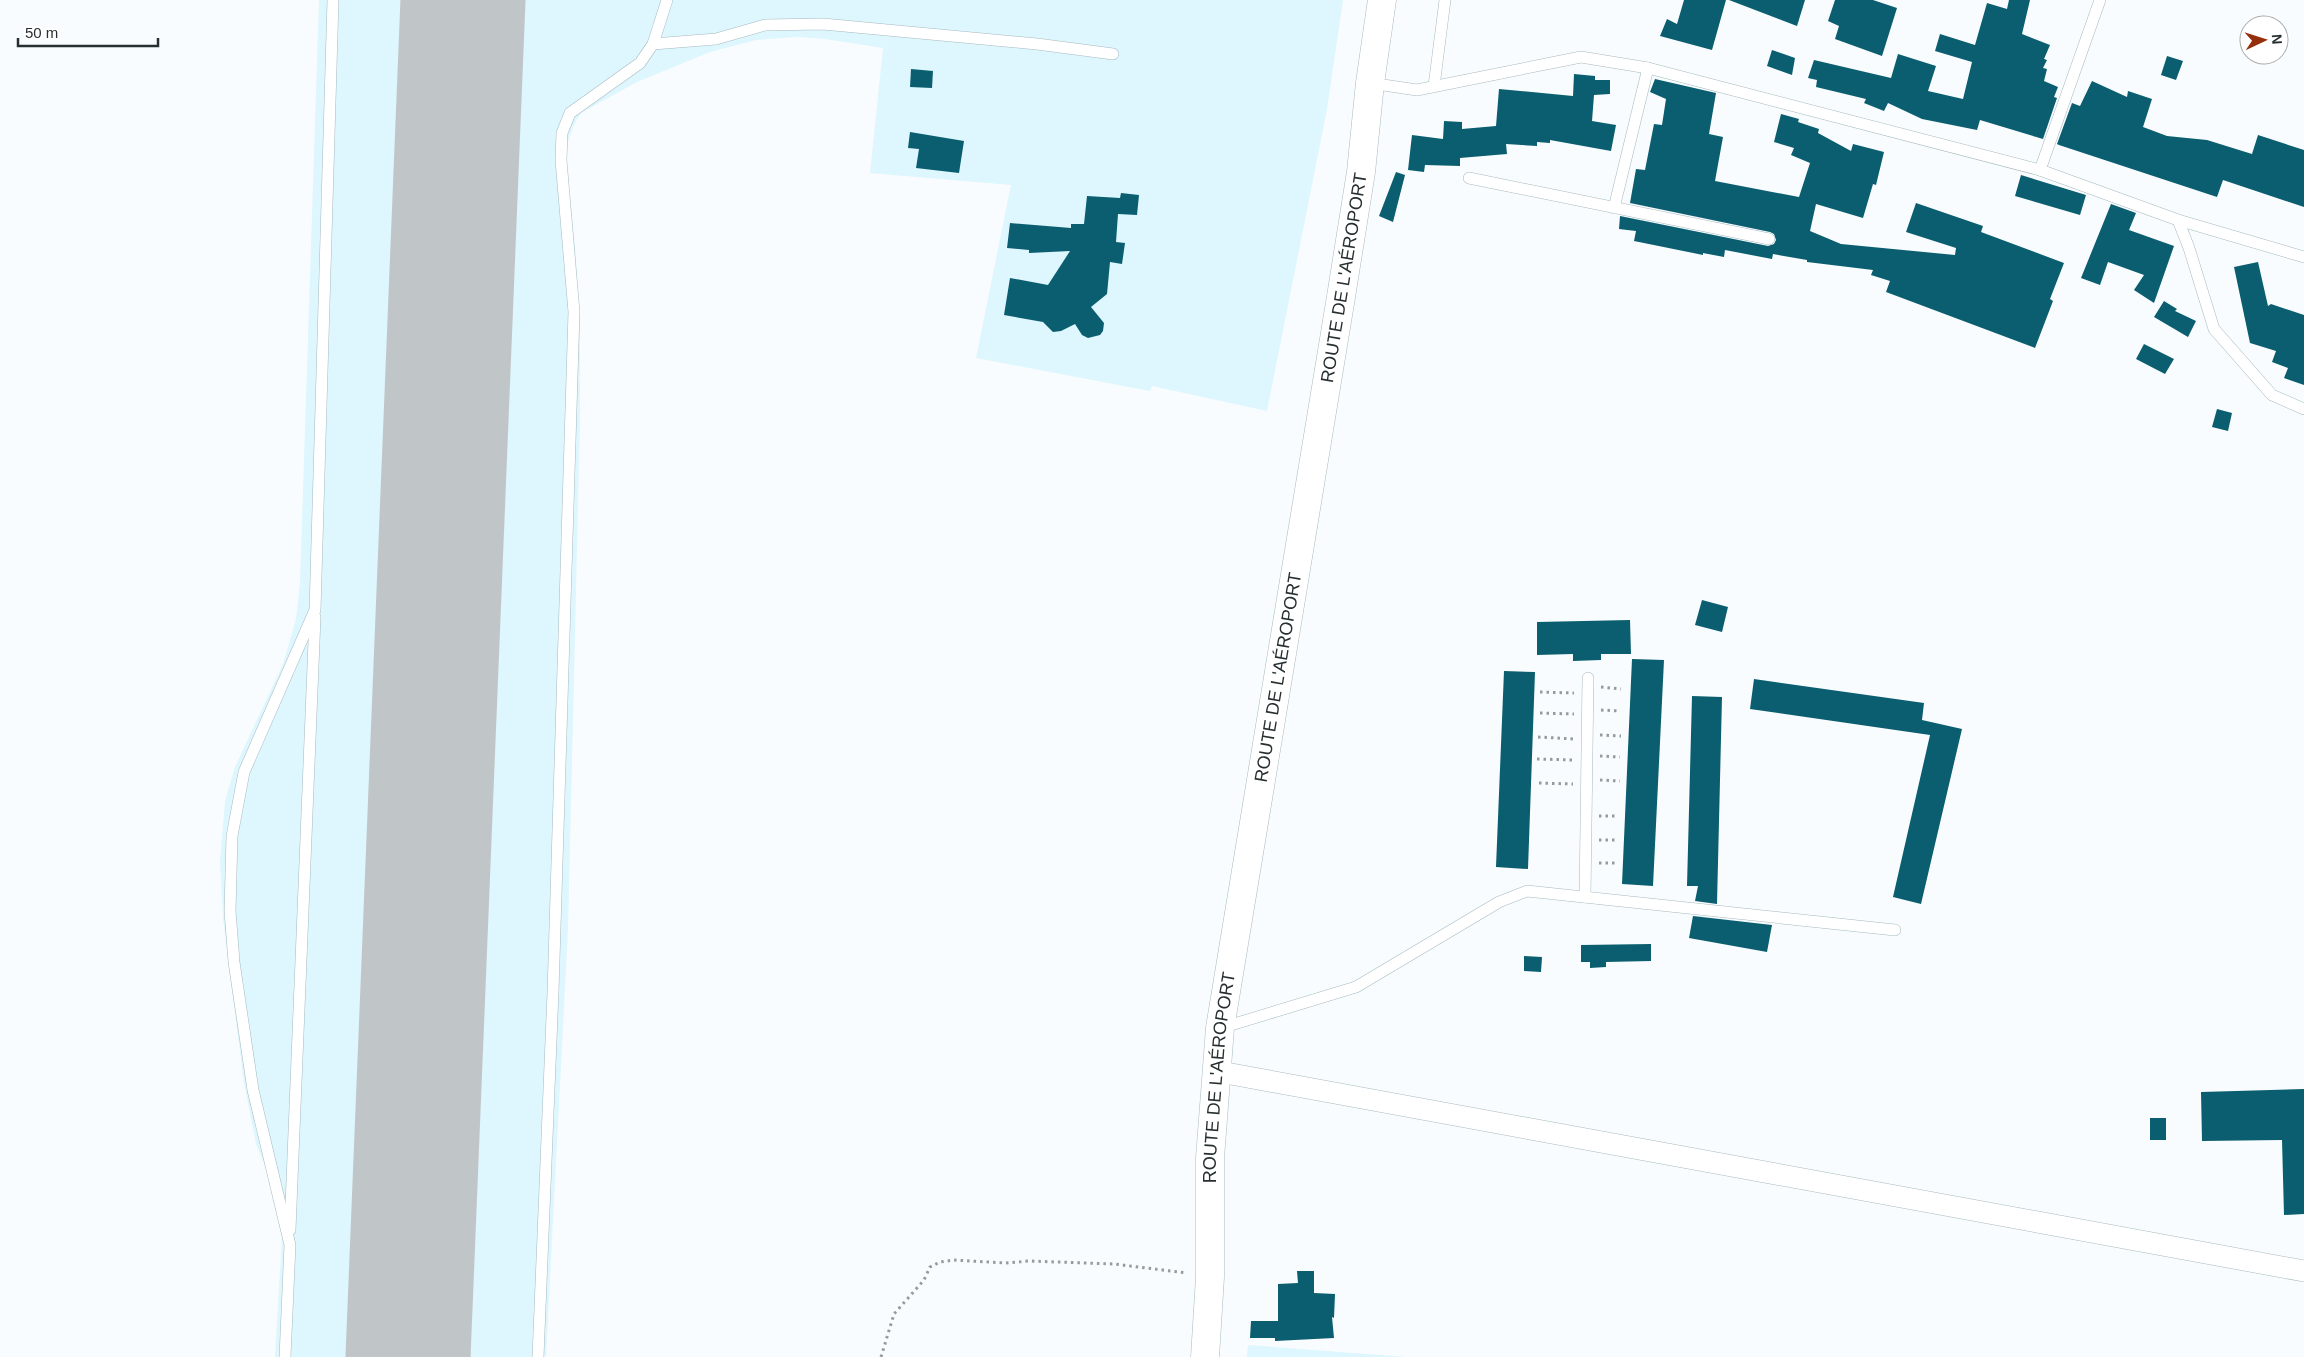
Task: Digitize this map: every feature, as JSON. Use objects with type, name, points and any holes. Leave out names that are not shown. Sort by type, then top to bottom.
[{"type":"street","name":"ROUTE DE L'AÉROPORT","points":[[1205,1357],[1210,1277],[1210,1158],[1215,1071],[1220,1028],[1361,172],[1370,83],[1382,0]]},
{"type":"street","points":[[1215,1071],[2304,1271]]},
{"type":"lane","points":[[285,1357],[315,610],[333,0]]},
{"type":"lane","points":[[538,1357],[553,992],[574,312],[561,160],[562,133],[570,113],[640,63],[653,44],[667,0]]},
{"type":"lane","points":[[1434,86],[1445,0]]},
{"type":"lane","points":[[2040,170],[2100,0]]},
{"type":"lane","points":[[653,44],[716,39],[765,25],[823,24],[1037,44],[1113,54]]},
{"type":"lane","points":[[1370,83],[1417,90],[1580,57],[1648,68],[2040,170],[2178,220],[2304,257]]},
{"type":"lane","points":[[1614,208],[1648,68]]},
{"type":"lane","points":[[1469,178],[1769,239]]},
{"type":"lane","points":[[2178,220],[2190,248],[2214,329],[2272,395],[2304,409]]},
{"type":"lane","points":[[290,1245],[253,1090],[235,971],[230,912],[232,836],[244,772],[315,610]]},
{"type":"lane","points":[[1585,897],[1588,678]]},
{"type":"lane","points":[[1220,1028],[1356,987],[1499,902],[1527,890],[1896,930]]},
{"type":"path","points":[[1540,692],[1588,693]]},
{"type":"path","points":[[1540,713],[1587,715]]},
{"type":"path","points":[[1538,737],[1587,740]]},
{"type":"path","points":[[1538,759],[1587,761]]},
{"type":"path","points":[[1538,783],[1587,785]]},
{"type":"path","points":[[882,1357],[894,1314],[924,1280],[930,1267],[940,1262],[954,1260],[1006,1263],[1029,1261],[1114,1264],[1210,1277]]},
{"type":"shaded area","points":[[319,0],[1343,0],[1327,109],[1267,411],[1152,386],[1150,391],[976,358],[1011,185],[870,173],[883,48],[825,39],[797,37],[756,40],[710,52],[637,82],[581,113],[573,127],[568,142],[566,160],[575,246],[580,324],[580,422],[568,929],[546,1357],[275,1357],[282,1237],[269,1176],[256,1144],[244,1083],[223,919],[220,861],[225,801],[235,767],[283,664],[296,619],[300,582]]},
{"type":"shaded area","points":[[1248,1345],[1407,1357],[1247,1357]]},
{"type":"building","points":[[1684,0],[1726,0],[1712,50],[1660,36],[1667,19],[1677,24]]},
{"type":"building","points":[[1729,0],[1805,0],[1797,26]]},
{"type":"building","points":[[1835,0],[1873,0],[1897,8],[1882,56],[1835,39],[1839,26],[1828,21]]},
{"type":"building","points":[[2009,0],[2030,0],[2022,34],[2050,45],[2044,59],[2047,60],[2043,68],[2047,69],[2044,81],[2058,87],[2054,97],[2057,98],[2043,139],[1980,120],[1977,130],[1922,119],[1888,103],[1884,111],[1864,103],[1866,99],[1816,87],[1817,80],[1808,78],[1814,60],[1891,78],[1898,54],[1936,66],[1928,91],[1963,99],[1972,62],[1935,51],[1940,34],[1975,45],[1987,3],[2007,9]]},
{"type":"building","points":[[1772,50],[1795,58],[1792,75],[1767,66]]},
{"type":"building","points":[[2167,56],[2183,61],[2176,80],[2161,75]]},
{"type":"building","points":[[911,69],[933,71],[932,88],[910,87]]},
{"type":"building","points":[[1574,74],[1595,76],[1595,80],[1610,80],[1610,94],[1594,95],[1592,121],[1616,125],[1611,151],[1550,140],[1550,143],[1537,142],[1537,146],[1506,144],[1507,154],[1460,158],[1460,166],[1425,165],[1424,172],[1408,170],[1412,135],[1443,139],[1444,121],[1462,122],[1462,129],[1496,126],[1499,89],[1573,96]]},
{"type":"building","points":[[1655,79],[1716,93],[1709,134],[1723,137],[1715,181],[1799,197],[1810,163],[1791,155],[1794,148],[1774,142],[1781,114],[1799,119],[1798,122],[1819,129],[1818,133],[1851,151],[1853,144],[1884,152],[1876,185],[1873,184],[1863,218],[1816,204],[1810,231],[1841,244],[1955,255],[1956,248],[1906,232],[1916,203],[1983,226],[1981,232],[2064,263],[2050,299],[2053,301],[2035,348],[1886,292],[1890,281],[1871,275],[1873,270],[1807,262],[1807,260],[1773,254],[1772,259],[1725,250],[1724,257],[1703,253],[1703,255],[1634,241],[1636,231],[1619,229],[1620,216],[1768,246],[1774,244],[1776,240],[1774,234],[1770,232],[1630,203],[1636,169],[1645,170],[1654,124],[1662,125],[1666,99],[1650,92]]},
{"type":"building","points":[[2092,81],[2127,97],[2128,91],[2152,99],[2143,127],[2167,136],[2207,140],[2252,154],[2258,135],[2304,150],[2304,207],[2223,180],[2217,197],[2057,144],[2072,103],[2080,106]]},
{"type":"building","points":[[910,132],[964,141],[959,173],[916,168],[919,149],[908,148]]},
{"type":"building","points":[[1396,172],[1405,175],[1393,222],[1379,216]]},
{"type":"building","points":[[2021,175],[2086,195],[2080,215],[2015,196]]},
{"type":"building","points":[[1121,193],[1139,195],[1137,215],[1118,214],[1116,242],[1125,243],[1122,264],[1110,262],[1107,294],[1091,307],[1104,323],[1103,331],[1100,335],[1088,338],[1082,335],[1075,324],[1061,331],[1053,332],[1043,322],[1004,315],[1010,278],[1048,285],[1070,251],[1029,253],[1029,250],[1007,248],[1010,223],[1071,228],[1071,224],[1084,224],[1087,196],[1120,198]]},
{"type":"building","points":[[2111,204],[2136,213],[2129,230],[2174,246],[2154,303],[2134,290],[2144,275],[2108,262],[2100,285],[2081,278]]},
{"type":"building","points":[[2258,262],[2268,306],[2271,304],[2304,315],[2304,385],[2284,378],[2288,368],[2272,362],[2276,351],[2250,343],[2234,267]]},
{"type":"building","points":[[2164,301],[2177,309],[2175,311],[2196,321],[2188,337],[2154,317]]},
{"type":"building","points":[[2144,344],[2174,359],[2165,374],[2136,359]]},
{"type":"building","points":[[2217,409],[2232,413],[2228,431],[2212,427]]},
{"type":"building","points":[[1702,600],[1728,607],[1722,632],[1695,625]]},
{"type":"building","points":[[1630,620],[1631,654],[1601,654],[1601,660],[1573,661],[1573,654],[1537,655],[1537,622]]},
{"type":"building","points":[[1632,659],[1664,660],[1653,886],[1622,884]]},
{"type":"building","points":[[1504,671],[1535,672],[1528,869],[1496,867]]},
{"type":"building","points":[[1754,679],[1924,703],[1922,720],[1962,729],[1921,904],[1893,897],[1930,735],[1750,709]]},
{"type":"building","points":[[1692,696],[1722,697],[1717,904],[1695,901],[1698,886],[1687,886]]},
{"type":"building","points":[[1693,916],[1772,925],[1767,952],[1689,938]]},
{"type":"building","points":[[1651,944],[1651,961],[1606,962],[1606,967],[1590,968],[1590,962],[1581,962],[1581,945]]},
{"type":"building","points":[[1524,956],[1542,957],[1541,972],[1524,971]]},
{"type":"building","points":[[2304,1089],[2304,1214],[2284,1215],[2282,1140],[2202,1141],[2201,1092]]},
{"type":"building","points":[[2150,1118],[2166,1118],[2166,1140],[2150,1140]]},
{"type":"building","points":[[1297,1271],[1314,1271],[1314,1293],[1335,1294],[1334,1318],[1332,1317],[1334,1338],[1275,1341],[1275,1338],[1250,1338],[1251,1321],[1278,1321],[1278,1284],[1298,1283]]},
{"type":"runway","points":[[408,1357],[463,0]]}]
